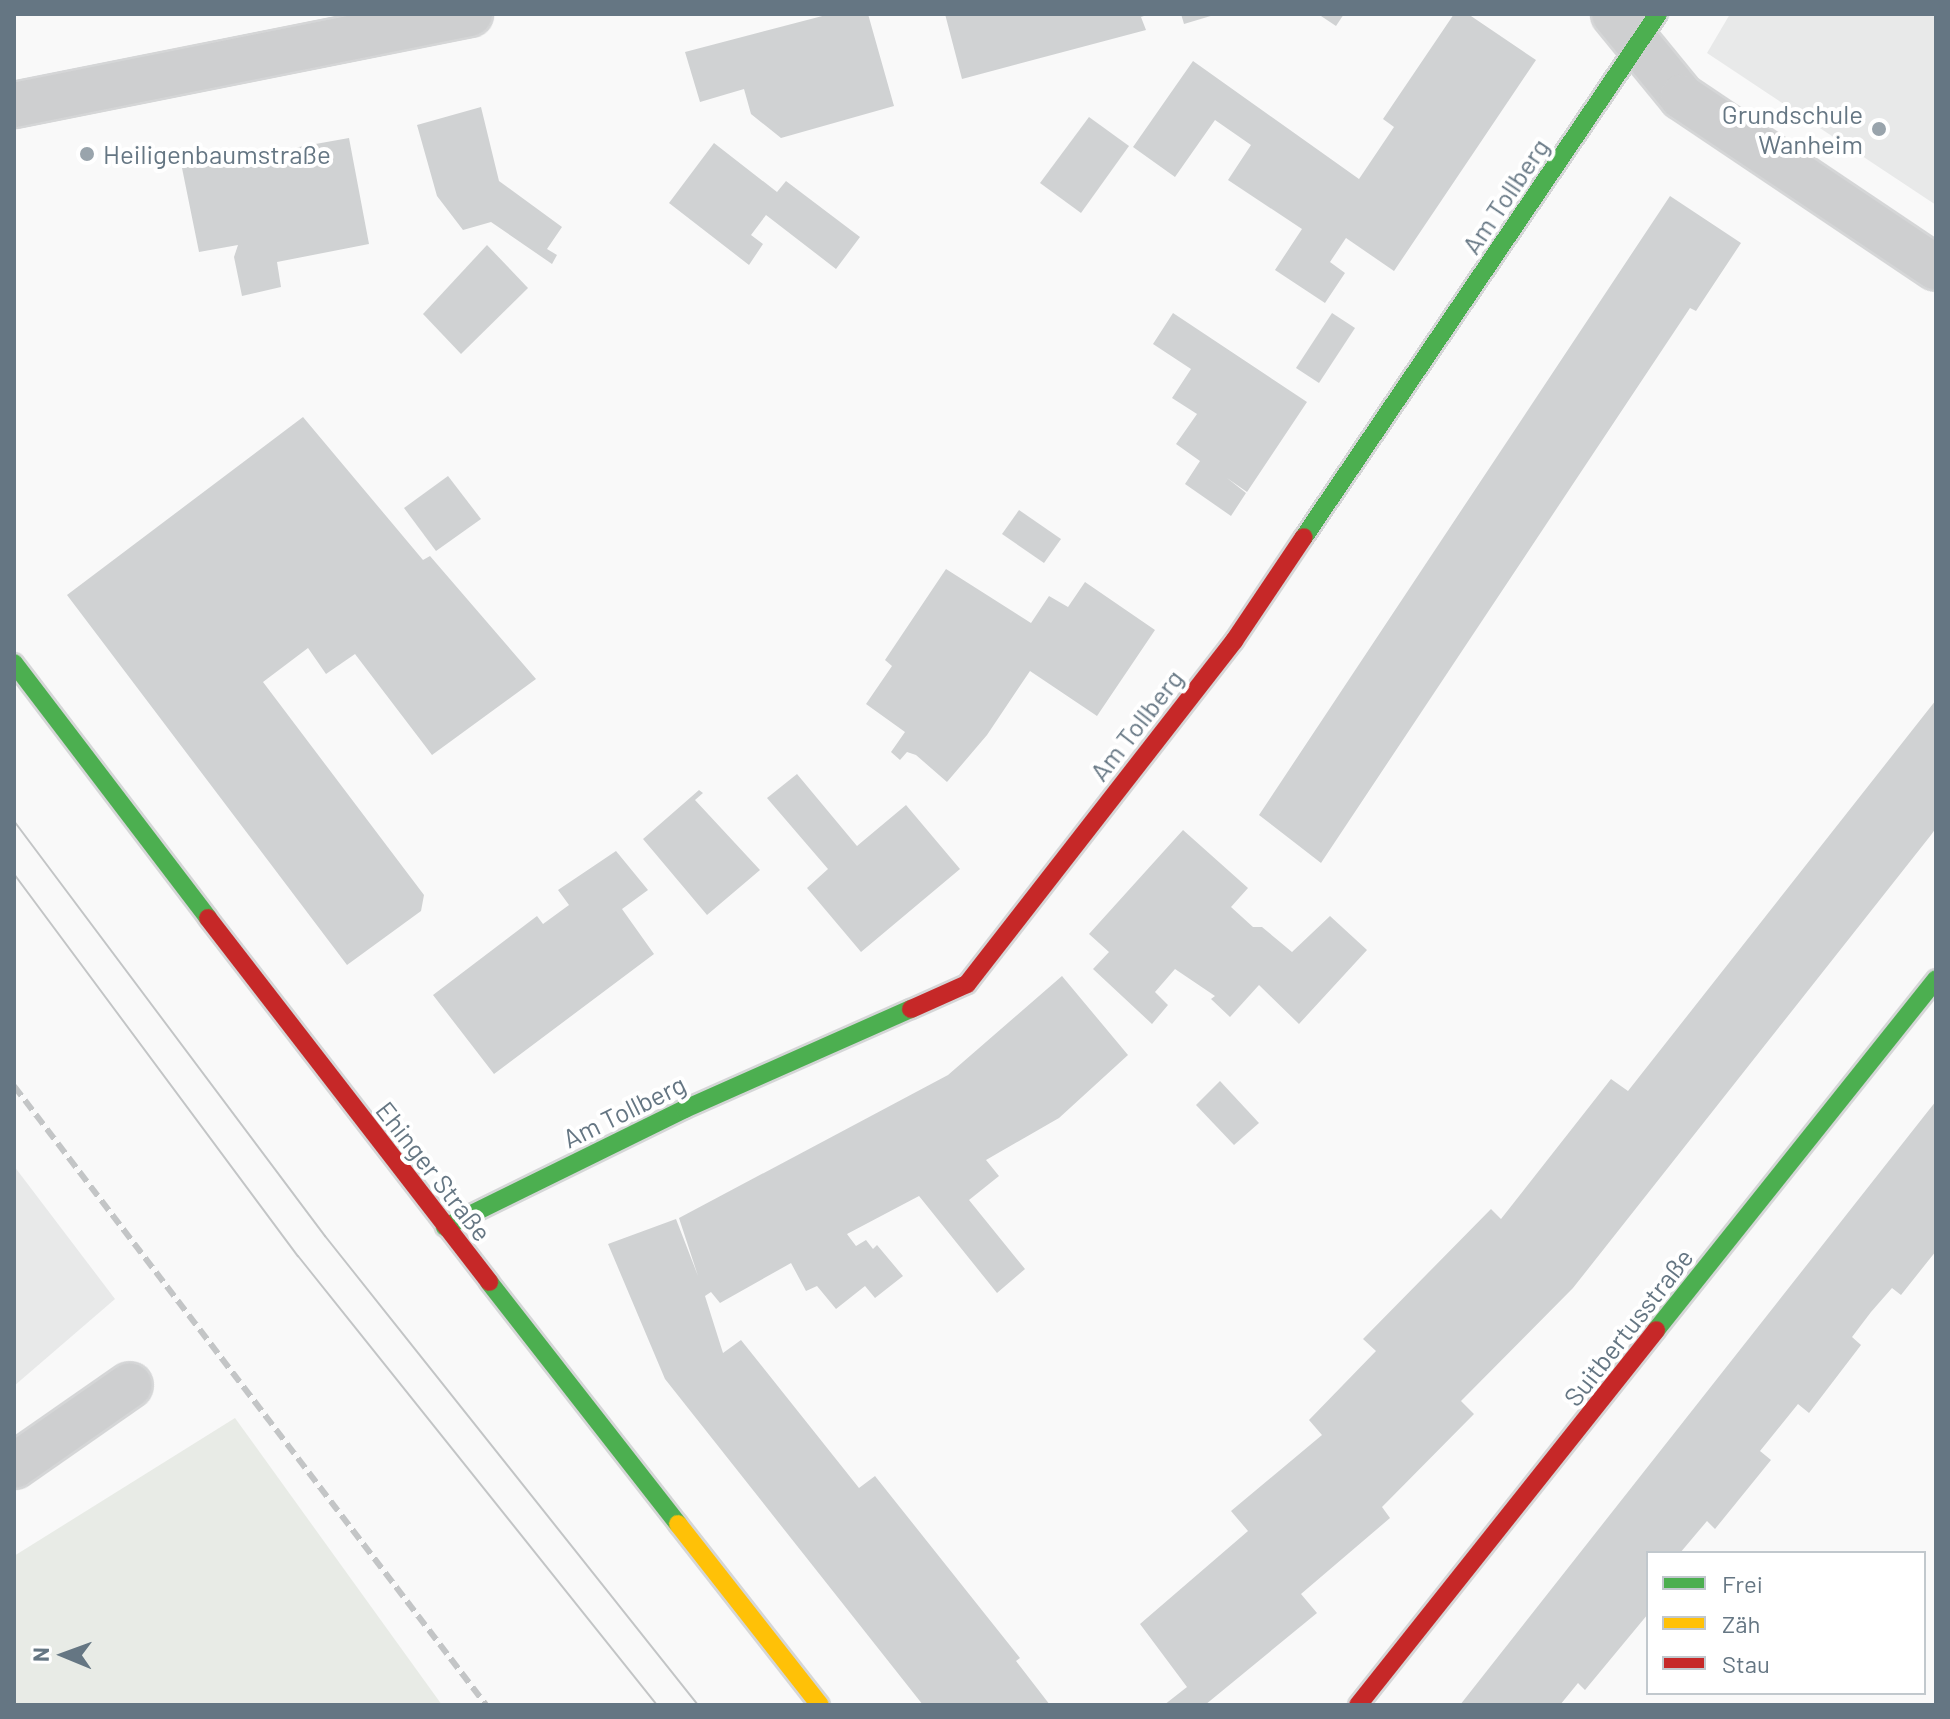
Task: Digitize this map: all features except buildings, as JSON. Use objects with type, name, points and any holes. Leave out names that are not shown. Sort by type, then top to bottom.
[{"type":"street","points":[[14,105],[396,23],[470,14]]},
{"type":"street","points":[[1637,24],[1682,97],[1936,268]]},
{"type":"street","name":"Am Tollberg","points":[[445,1227],[685,1109],[967,984],[1234,641],[1637,24]]},
{"type":"street","name":"Ehinger Straße","points":[[14,663],[445,1227],[820,1705]]},
{"type":"street","name":"Suitbertusstraße","points":[[1358,1705],[1936,979]]},
{"type":"street","points":[[14,1466],[130,1385]]},
{"type":"shaded area","name":"Grundschule Wanheim","points":[[1730,14],[1936,14],[1936,205],[1707,53]]},
{"type":"shaded area","points":[[14,1166],[115,1299],[14,1386]]},
{"type":"shaded area","points":[[235,1418],[442,1705],[14,1705],[14,1556]]},
{"type":"tram line","points":[[14,821],[325,1236],[698,1705]]},
{"type":"tram line","points":[[14,874],[298,1256],[657,1705]]},
{"type":"railway","points":[[14,1086],[486,1705]]},
{"type":"traffic: fast","points":[[1304,537],[1658,14]]},
{"type":"traffic: fast","points":[[14,663],[208,918]]},
{"type":"traffic: fast","points":[[1656,1330],[1936,979]]},
{"type":"traffic: fast","points":[[445,1227],[685,1109],[911,1009]]},
{"type":"traffic: fast","points":[[489,1282],[678,1524]]},
{"type":"traffic: slow","points":[[678,1524],[820,1705]]},
{"type":"traffic: jam","points":[[911,1009],[967,984],[1234,641],[1304,537]]},
{"type":"traffic: jam","points":[[208,918],[489,1282]]},
{"type":"traffic: jam","points":[[1358,1705],[1656,1330]]},
{"type":"place","name":"Grundschule Wanheim","points":[[1879,129]]},
{"type":"place","name":"Heiligenbaumstraße","points":[[87,154]]}]
